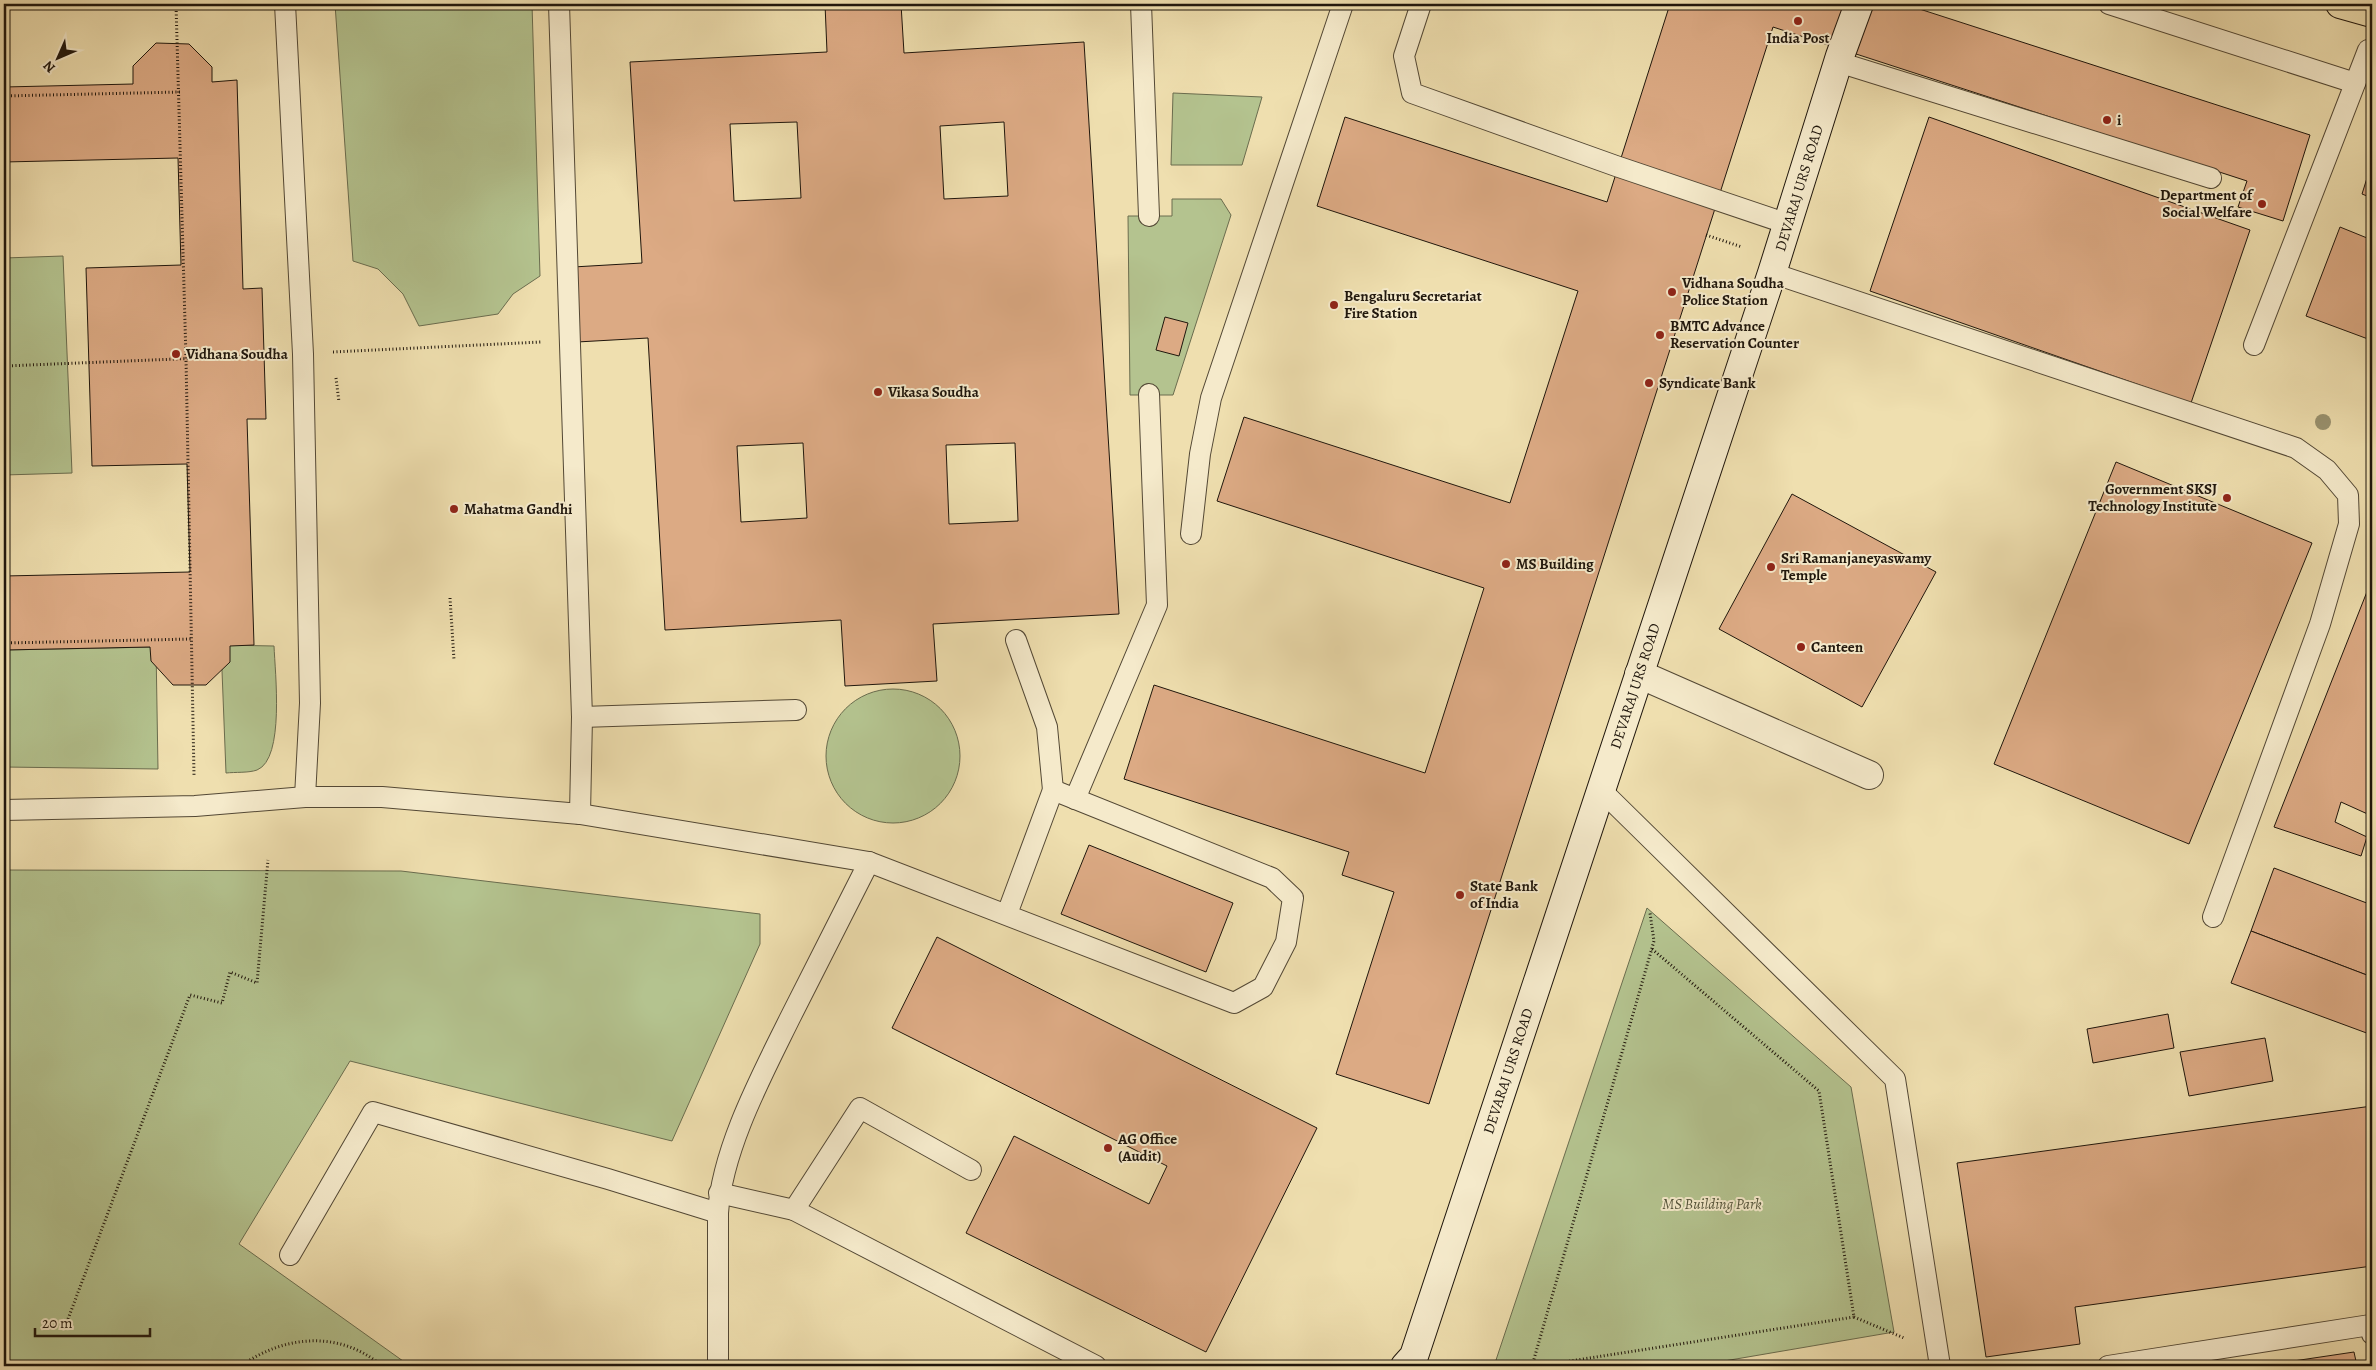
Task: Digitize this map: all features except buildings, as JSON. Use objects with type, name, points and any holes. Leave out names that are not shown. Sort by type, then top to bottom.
[{"type":"main road","points":[[2340,4],[2372,14]]},
{"type":"street","name":"DEVARAJ URS ROAD","points":[[1405,1366],[1414,1356],[1772,273],[1838,62],[1859,4]]},
{"type":"street","points":[[1639,674],[1869,776]]},
{"type":"lane","points":[[285,4],[303,363],[310,703],[305,797]]},
{"type":"lane","points":[[559,4],[582,716],[580,814]]},
{"type":"lane","points":[[1141,4],[1149,216]]},
{"type":"lane","points":[[1191,534],[1200,454],[1211,398],[1343,4]]},
{"type":"lane","points":[[1421,4],[1404,56],[1412,92],[1616,166],[1788,224]]},
{"type":"lane","points":[[2110,4],[2355,83]]},
{"type":"lane","points":[[2254,344],[2368,50]]},
{"type":"lane","points":[[1838,62],[2211,178]]},
{"type":"lane","points":[[1772,273],[2296,448],[2327,470],[2348,496],[2349,524],[2320,624],[2213,917]]},
{"type":"lane","points":[[1075,799],[1157,605],[1149,394]]},
{"type":"lane","points":[[1007,914],[1052,790],[1047,727],[1016,640]]},
{"type":"lane","points":[[582,716],[796,710]]},
{"type":"lane","points":[[4,810],[195,806],[305,797],[382,798],[580,814],[869,862],[1234,1003],[1263,987],[1286,942],[1293,898],[1272,878],[1052,790]]},
{"type":"lane","points":[[1601,790],[1895,1079],[1940,1366]]},
{"type":"lane","points":[[718,1366],[719,1193],[754,1091],[869,862]]},
{"type":"lane","points":[[794,1210],[860,1108],[971,1170]]},
{"type":"lane","points":[[290,1255],[373,1112],[608,1179],[718,1213]]},
{"type":"lane","points":[[719,1193],[794,1210],[1096,1366]]},
{"type":"lane","points":[[2108,1366],[2370,1325],[2372,1334]]},
{"type":"path","points":[[176,4],[180,92],[195,806]]},
{"type":"path","points":[[4,96],[180,92]]},
{"type":"path","points":[[1706,235],[1742,247]]},
{"type":"path","points":[[4,334],[4,404]]},
{"type":"path","points":[[450,598],[454,660]]},
{"type":"path","points":[[4,643],[192,639]]},
{"type":"path","points":[[68,1319],[190,995],[222,1003],[230,972],[257,983],[268,860]]},
{"type":"path","points":[[1532,1366],[1654,941],[1650,913]]},
{"type":"path","points":[[1652,948],[1819,1091],[1854,1317]]},
{"type":"path","points":[[1538,1366],[1854,1317],[1907,1339]]},
{"type":"path","points":[[241,1366],[258,1354],[280,1345],[304,1340],[328,1341],[351,1348],[373,1358],[382,1366]]},
{"type":"green space","points":[[335,4],[532,4],[540,276],[513,294],[498,314],[419,326],[403,294],[378,269],[353,261]]},
{"type":"green space","points":[[1173,93],[1262,97],[1242,165],[1171,165]]},
{"type":"green space","points":[[1172,199],[1221,199],[1231,215],[1173,395],[1130,395],[1128,216],[1172,216]]},
{"type":"green space","points":[[63,256],[72,473],[4,475],[4,258]]},
{"type":"green space","points":[[221,645],[274,646],[275,733],[272,750],[266,763],[254,771],[226,773]]},
{"type":"green space","points":[[156,647],[158,769],[4,767],[4,650]]},
{"type":"green space","points":[[893,689],[919,694],[941,708],[955,730],[960,756],[955,782],[941,804],[919,818],[893,823],[867,818],[845,804],[831,782],[826,756],[831,730],[845,708],[867,694]]},
{"type":"green space","points":[[4,870],[401,871],[760,914],[760,944],[672,1141],[350,1061],[239,1244],[410,1366],[4,1366]]},
{"type":"green space","name":"MS Building Park","points":[[1647,908],[1851,1087],[1894,1332],[1695,1366],[1494,1366]]},
{"type":"place","name":"India Post","points":[[1798,21]]},
{"type":"place","name":"i","points":[[2107,120]]},
{"type":"place","name":"Department of Social Welfare","points":[[2262,204]]},
{"type":"place","name":"Vidhana Soudha Police Station","points":[[1672,292]]},
{"type":"place","name":"Bengaluru Secretariat Fire Station","points":[[1334,305]]},
{"type":"place","name":"BMTC Advance Reservation Counter","points":[[1660,335]]},
{"type":"place","name":"Vidhana Soudha","points":[[176,354]]},
{"type":"place","name":"Syndicate Bank","points":[[1649,383]]},
{"type":"place","name":"Vikasa Soudha","points":[[878,392]]},
{"type":"place","name":"Government SKSJ Technology Institute","points":[[2227,498]]},
{"type":"place","name":"Mahatma Gandhi","points":[[454,509]]},
{"type":"place","name":"MS Building","points":[[1506,564]]},
{"type":"place","name":"Sri Ramanjaneyaswamy Temple","points":[[1771,567]]},
{"type":"place","name":"Canteen","points":[[1801,647]]},
{"type":"place","name":"State Bank of India","points":[[1460,895]]},
{"type":"place","name":"AG Office (Audit)","points":[[1108,1148]]}]
